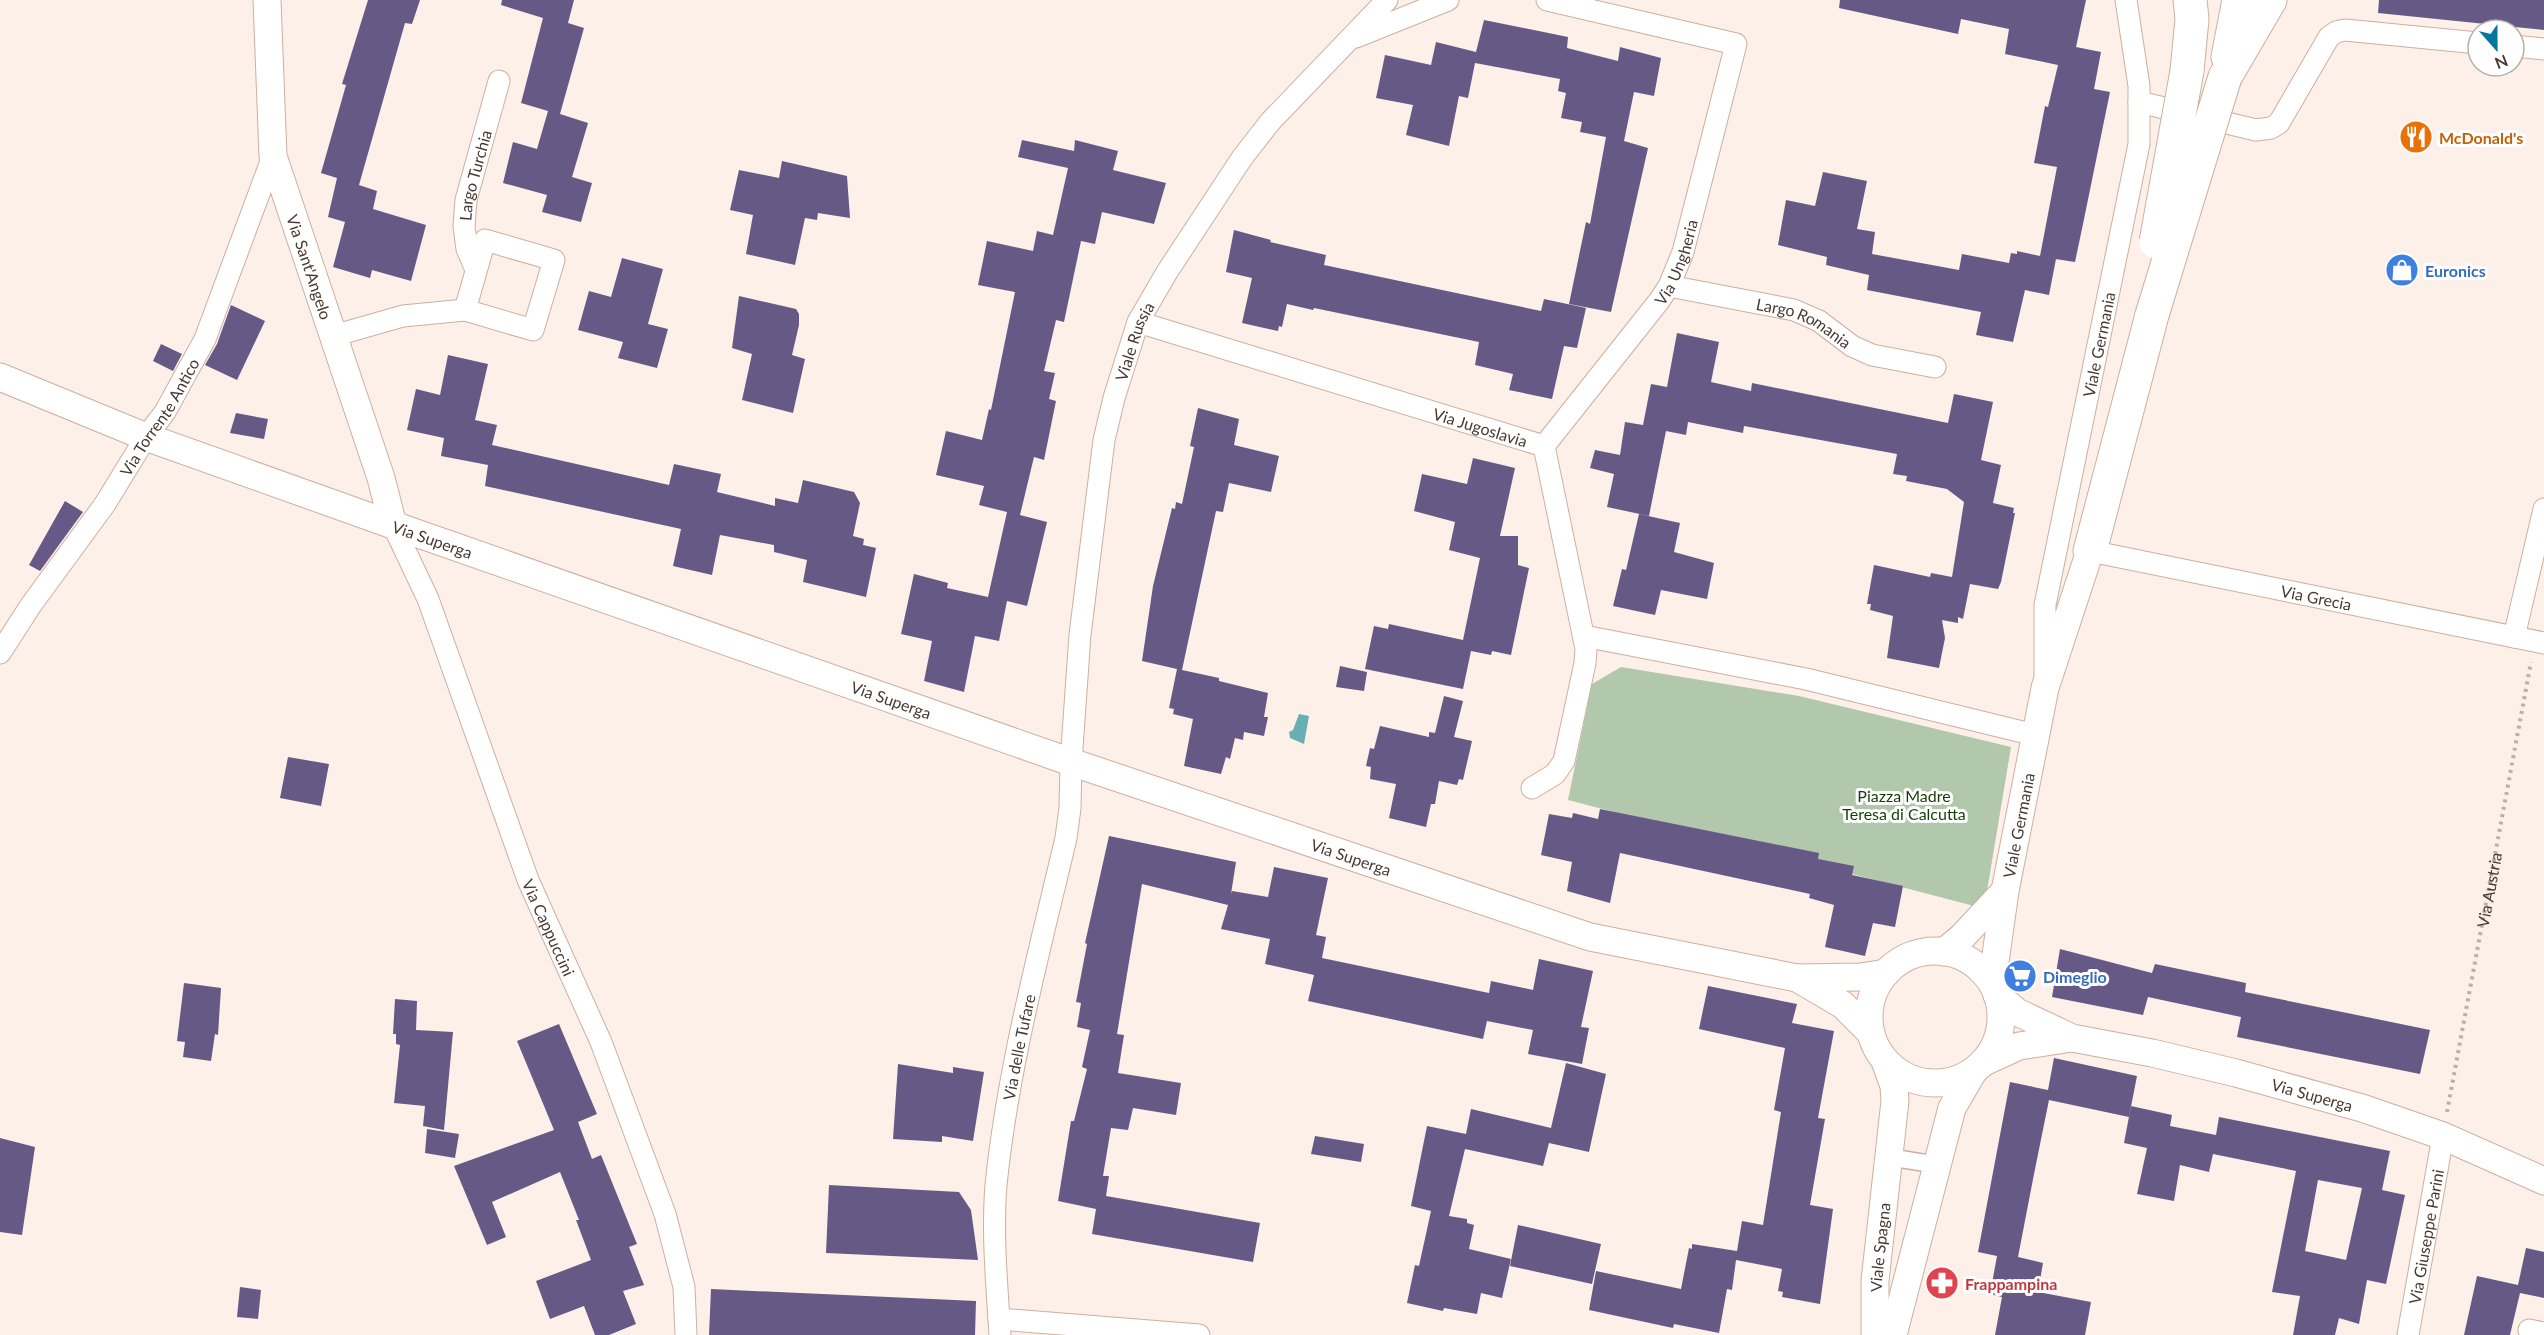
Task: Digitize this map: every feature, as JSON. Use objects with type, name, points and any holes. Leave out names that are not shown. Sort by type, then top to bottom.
[{"type":"highway","points":[[2152,315],[2152,259],[2187,71],[2192,19],[2190,0]]},
{"type":"highway","points":[[2090,551],[2152,315],[2225,77],[2239,0]]},
{"type":"highway","points":[[2225,77],[2270,0]]},
{"type":"street","name":"Via Sant'Angelo","points":[[267,0],[273,156],[381,478],[393,525]]},
{"type":"street","name":"Viale Russia","points":[[1071,762],[1080,635],[1104,440],[1114,398],[1138,322],[1167,272],[1242,158],[1270,122],[1387,0]]},
{"type":"street","points":[[1347,41],[1448,0]]},
{"type":"street","name":"Via Ungheria","points":[[1544,446],[1669,286],[1688,236],[1736,44],[1547,0]]},
{"type":"street","name":"Viale Germania","points":[[2045,688],[2044,604],[2139,144],[2139,102],[2126,0]]},
{"type":"street","points":[[2139,102],[2256,130],[2271,128],[2279,123],[2329,37],[2336,32],[2345,30],[2466,42]]},
{"type":"street","points":[[2526,48],[2544,50]]},
{"type":"street","name":"Largo Turchia","points":[[476,270],[467,249],[464,226],[466,200],[499,81]]},
{"type":"street","name":"Via Torrente Antico","points":[[0,653],[31,605],[105,504],[146,437],[165,412],[205,339],[273,156]]},
{"type":"street","name":"Largo Turchia","points":[[333,336],[403,316],[465,310],[533,330],[554,260],[485,240],[465,310]]},
{"type":"street","name":"Largo Romania","points":[[1669,286],[1794,310],[1819,321],[1852,346],[1872,355],[1935,367]]},
{"type":"street","name":"Via Jugoslavia","points":[[1138,322],[1544,446],[1584,636],[1585,663],[1564,761],[1555,774],[1532,788]]},
{"type":"street","name":"Via Superga","points":[[0,377],[146,437],[393,525],[1071,762],[1590,937],[1797,978],[1861,977],[1886,973]]},
{"type":"street","points":[[2514,637],[2544,509]]},
{"type":"street","name":"Via Cappuccini","points":[[393,525],[428,599],[528,880],[601,1042],[665,1214],[684,1287],[686,1335]]},
{"type":"street","name":"Viale Germania","points":[[1995,989],[2005,891],[2045,688],[2090,551]]},
{"type":"street","name":"Via Grecia","points":[[2090,551],[2539,642]]},
{"type":"street","points":[[1584,636],[1806,679],[2035,735]]},
{"type":"street","name":"Via delle Tufare","points":[[1000,1327],[995,1230],[996,1187],[1001,1146],[1011,1074],[1066,838],[1070,807],[1071,762]]},
{"type":"street","name":"Viale Germania","points":[[1944,952],[1962,937],[2005,891]]},
{"type":"street","points":[[1944,952],[1976,965],[1995,989],[2002,1017],[1999,1037],[1979,1067],[1957,1080],[1941,1083],[1922,1082],[1906,1077],[1885,1061],[1871,1033],[1870,1005],[1876,987],[1886,973],[1902,960],[1923,953],[1944,952]]},
{"type":"street","name":"Via Superga","points":[[1797,978],[1843,1005],[1871,1033]]},
{"type":"street","name":"Via Superga","points":[[1995,989],[2017,1012],[2072,1038],[2152,1053],[2236,1073],[2362,1108],[2443,1136],[2544,1181]]},
{"type":"street","name":"Via Superga","points":[[1979,1067],[2019,1046],[2072,1038]]},
{"type":"street","name":"Viale Spagna","points":[[1875,1335],[1875,1281],[1895,1101],[1894,1086],[1885,1061]]},
{"type":"street","name":"Viale Spagna","points":[[1893,1335],[1952,1108],[1979,1067]]},
{"type":"street","name":"Via Giuseppe Parini","points":[[2409,1335],[2443,1136]]},
{"type":"street","points":[[1888,1157],[1938,1165]]},
{"type":"street","points":[[1000,1327],[1199,1335]]},
{"type":"path","name":"Via Austria","points":[[2443,1136],[2539,642]]},
{"type":"green space","name":"Piazza Madre Teresa di Calcutta","points":[[1621,667],[1799,696],[2011,747],[1986,897],[1978,907],[1568,800],[1592,684]]},
{"type":"water","points":[[1299,714],[1309,716],[1304,744],[1290,738],[1289,732],[1293,730]]},
{"type":"building","points":[[368,0],[420,0],[412,24],[405,23],[359,185],[377,191],[373,209],[426,225],[411,281],[372,270],[370,278],[333,267],[345,222],[328,217],[337,178],[321,173],[346,85],[342,84]]},
{"type":"building","points":[[502,0],[574,0],[568,23],[584,28],[560,114],[588,123],[572,177],[592,183],[581,222],[542,212],[547,195],[503,183],[513,142],[537,149],[548,111],[521,103],[543,18],[501,5]]},
{"type":"building","points":[[1840,0],[2086,0],[2076,47],[2101,52],[2094,89],[2110,92],[2075,262],[2056,259],[2049,295],[2025,290],[2013,342],[1976,335],[1981,312],[1867,290],[1869,275],[1826,265],[1827,257],[1778,245],[1786,200],[1815,206],[1823,172],[1867,181],[1857,229],[1875,232],[1872,254],[1959,270],[1962,254],[2009,263],[2011,253],[2017,254],[2017,251],[2040,256],[2057,167],[2034,163],[2045,106],[2048,107],[2058,65],[2005,54],[2009,29],[1961,19],[1958,34],[1839,8]]},
{"type":"building","points":[[2379,0],[2544,0],[2544,30],[2526,28],[2526,18],[2466,18],[2466,22],[2378,13]]},
{"type":"building","points":[[1484,20],[1568,37],[1567,48],[1618,61],[1620,47],[1661,58],[1654,96],[1634,92],[1624,141],[1648,148],[1611,312],[1569,304],[1586,222],[1590,224],[1606,137],[1580,132],[1582,122],[1561,118],[1566,93],[1558,91],[1560,79],[1475,63],[1468,98],[1459,96],[1449,146],[1406,135],[1413,105],[1376,98],[1385,55],[1431,65],[1436,42],[1476,52]]},
{"type":"building","points":[[1022,140],[1074,151],[1075,140],[1118,151],[1113,170],[1166,183],[1154,224],[1102,212],[1095,244],[1081,241],[1064,322],[1056,320],[1044,371],[1055,373],[1049,399],[1056,401],[1044,460],[1034,457],[1020,515],[1047,522],[1027,606],[1007,601],[999,641],[975,636],[964,692],[924,681],[932,641],[901,634],[914,574],[948,583],[947,588],[988,597],[1007,512],[979,505],[984,486],[936,475],[946,431],[982,440],[989,409],[991,410],[1015,292],[978,285],[987,241],[1033,251],[1037,231],[1053,235],[1068,168],[1018,157]]},
{"type":"building","points":[[782,161],[847,176],[850,218],[818,213],[817,220],[805,218],[795,265],[746,254],[753,215],[730,210],[739,170],[779,178]]},
{"type":"building","points":[[1234,230],[1271,240],[1270,242],[1326,255],[1324,265],[1541,311],[1544,299],[1586,308],[1577,348],[1564,346],[1552,399],[1509,390],[1513,374],[1475,365],[1479,342],[1287,304],[1282,327],[1279,326],[1278,331],[1242,323],[1252,278],[1226,272]]},
{"type":"building","points":[[622,258],[663,269],[648,324],[668,329],[657,368],[618,358],[623,342],[578,330],[589,291],[611,297]]},
{"type":"building","points":[[739,296],[796,309],[799,314],[799,325],[792,355],[805,359],[793,413],[742,400],[752,354],[732,348]]},
{"type":"building","points":[[231,305],[265,321],[237,380],[205,365],[217,344]]},
{"type":"building","points":[[1677,333],[1719,342],[1711,382],[1751,391],[1752,383],[1948,423],[1954,394],[1993,402],[1981,460],[2001,465],[1993,503],[2014,508],[2013,513],[2015,513],[2001,582],[1998,589],[1970,584],[1963,619],[1958,617],[1958,623],[1942,620],[1945,638],[1939,668],[1887,658],[1893,616],[1870,610],[1871,604],[1867,604],[1874,565],[1930,577],[1931,573],[1952,577],[1964,502],[1947,489],[1906,481],[1907,476],[1893,474],[1897,454],[1744,426],[1743,433],[1688,422],[1686,435],[1666,431],[1649,516],[1607,507],[1614,474],[1590,468],[1595,450],[1620,455],[1625,422],[1643,425],[1651,384],[1667,387]]},
{"type":"building","points":[[161,344],[182,354],[173,371],[153,361]]},
{"type":"building","points":[[448,355],[488,364],[475,420],[497,425],[492,445],[669,485],[674,464],[721,474],[717,492],[775,506],[775,498],[798,503],[803,480],[854,492],[860,503],[853,536],[864,539],[863,545],[876,548],[866,597],[803,582],[807,560],[774,552],[774,545],[720,535],[712,575],[673,566],[681,529],[485,486],[488,465],[441,456],[444,438],[407,430],[416,389],[440,395]]},
{"type":"building","points":[[1198,408],[1239,419],[1234,445],[1279,456],[1271,492],[1229,483],[1223,512],[1216,511],[1182,670],[1219,678],[1219,681],[1268,693],[1264,717],[1268,717],[1264,736],[1244,732],[1243,740],[1235,738],[1230,759],[1226,757],[1221,774],[1184,766],[1193,719],[1173,714],[1174,709],[1169,708],[1177,669],[1142,661],[1153,586],[1172,508],[1175,509],[1176,502],[1182,504],[1194,447],[1190,446]]},
{"type":"building","points":[[236,413],[268,419],[264,439],[230,433]]},
{"type":"building","points":[[1473,458],[1515,468],[1500,536],[1518,536],[1518,565],[1529,568],[1511,655],[1492,651],[1491,655],[1471,651],[1463,689],[1365,669],[1374,626],[1388,629],[1389,624],[1463,640],[1480,558],[1449,550],[1455,522],[1414,511],[1422,474],[1467,484]]},
{"type":"building","points":[[65,501],[83,512],[40,571],[29,565]]},
{"type":"building","points":[[1639,514],[1680,523],[1674,552],[1714,563],[1707,599],[1661,590],[1655,615],[1613,606],[1622,569],[1626,570]]},
{"type":"building","points":[[1340,666],[1367,672],[1364,691],[1336,687]]},
{"type":"building","points":[[1444,696],[1463,701],[1454,737],[1472,741],[1463,780],[1459,779],[1457,785],[1439,781],[1435,804],[1431,804],[1426,827],[1389,818],[1396,784],[1370,779],[1371,767],[1366,766],[1370,748],[1374,749],[1380,726],[1429,737],[1429,732],[1435,733]]},
{"type":"building","points":[[288,757],[329,764],[321,806],[280,798]]},
{"type":"building","points":[[1600,809],[1819,853],[1818,859],[1854,866],[1852,875],[1903,886],[1895,927],[1873,923],[1865,956],[1825,947],[1834,905],[1809,898],[1810,894],[1620,853],[1610,903],[1567,891],[1572,862],[1541,855],[1549,814],[1572,818],[1573,813],[1598,819]]},
{"type":"building","points":[[1109,836],[1236,862],[1231,894],[1232,891],[1268,897],[1274,867],[1328,878],[1316,935],[1326,937],[1322,958],[1489,993],[1491,981],[1533,990],[1539,959],[1593,971],[1581,1027],[1589,1028],[1582,1064],[1528,1054],[1533,1030],[1487,1021],[1483,1039],[1308,1001],[1314,975],[1265,964],[1270,939],[1221,929],[1228,905],[1142,884],[1117,1034],[1124,1035],[1118,1073],[1181,1083],[1176,1115],[1133,1108],[1128,1130],[1111,1128],[1103,1176],[1109,1176],[1106,1196],[1260,1223],[1253,1262],[1092,1234],[1096,1209],[1058,1201],[1071,1121],[1074,1121],[1087,1069],[1082,1067],[1090,1030],[1077,1027],[1081,1003],[1076,1002],[1087,944],[1085,943]]},
{"type":"building","points":[[2060,949],[2152,973],[2155,964],[2246,983],[2245,992],[2430,1030],[2420,1074],[2237,1037],[2241,1017],[2148,997],[2143,1015],[2052,997]]},
{"type":"building","points":[[184,983],[221,988],[218,1035],[215,1034],[211,1061],[183,1057],[185,1042],[177,1041]]},
{"type":"building","points":[[1708,986],[1797,1004],[1792,1023],[1834,1031],[1818,1118],[1825,1119],[1810,1205],[1833,1209],[1820,1304],[1782,1297],[1783,1292],[1778,1291],[1782,1269],[1736,1260],[1732,1290],[1727,1289],[1719,1333],[1674,1324],[1673,1328],[1589,1310],[1596,1271],[1681,1289],[1689,1248],[1692,1249],[1692,1244],[1737,1251],[1742,1221],[1763,1225],[1781,1112],[1774,1110],[1785,1048],[1699,1029]]},
{"type":"building","points":[[395,999],[417,1001],[416,1030],[453,1032],[444,1130],[423,1126],[425,1106],[394,1103],[400,1045],[396,1044],[396,1034],[393,1034]]},
{"type":"building","points":[[559,1024],[597,1114],[578,1122],[592,1159],[601,1155],[637,1244],[629,1247],[644,1285],[623,1291],[636,1324],[609,1335],[595,1335],[584,1306],[550,1319],[536,1281],[591,1260],[576,1220],[579,1220],[560,1172],[492,1202],[506,1237],[487,1245],[454,1166],[554,1130],[517,1041]]},
{"type":"building","points":[[2054,1058],[2137,1076],[2129,1117],[2049,1100],[2034,1174],[2018,1257],[2043,1263],[2038,1292],[2091,1302],[2085,1335],[1995,1335],[2002,1297],[1990,1294],[1997,1256],[1978,1252],[2010,1082],[2048,1090]]},
{"type":"building","points":[[1566,1063],[1606,1074],[1589,1152],[1549,1143],[1543,1166],[1465,1149],[1449,1216],[1467,1219],[1467,1223],[1474,1225],[1469,1249],[1511,1259],[1502,1298],[1481,1293],[1477,1314],[1444,1308],[1443,1311],[1407,1303],[1415,1265],[1419,1266],[1431,1211],[1411,1206],[1427,1126],[1466,1134],[1471,1109],[1551,1128]]},
{"type":"building","points":[[898,1064],[953,1073],[953,1067],[984,1072],[973,1141],[942,1136],[942,1142],[893,1139]]},
{"type":"building","points":[[2131,1106],[2172,1115],[2170,1126],[2216,1135],[2219,1117],[2390,1151],[2382,1190],[2405,1195],[2386,1284],[2367,1280],[2359,1324],[2339,1318],[2335,1335],[2293,1335],[2300,1296],[2272,1292],[2296,1171],[2213,1154],[2209,1172],[2180,1165],[2174,1201],[2137,1194],[2147,1148],[2124,1143]],"holes":[[[2318,1180],[2362,1188],[2346,1260],[2305,1251]]]},
{"type":"building","points":[[427,1129],[459,1134],[455,1158],[425,1153]]},
{"type":"building","points":[[1315,1136],[1364,1144],[1361,1162],[1311,1154]]},
{"type":"building","points":[[0,1138],[35,1147],[22,1235],[0,1232]]},
{"type":"building","points":[[829,1185],[959,1192],[971,1210],[978,1260],[826,1253]]},
{"type":"building","points":[[1518,1225],[1601,1244],[1592,1284],[1510,1266]]},
{"type":"building","points":[[2526,1248],[2544,1252],[2544,1298],[2520,1293],[2510,1335],[2464,1335],[2477,1276],[2518,1285]]},
{"type":"building","points":[[240,1287],[261,1290],[258,1319],[237,1317]]},
{"type":"building","points":[[711,1289],[976,1301],[975,1335],[709,1335]]},
{"type":"place","name":"McDonald's","points":[[2416,137]]},
{"type":"place","name":"Euronics","points":[[2402,270]]},
{"type":"place","name":"Dimeglio","points":[[2020,976]]},
{"type":"place","name":"Frappampina","points":[[1942,1283]]}]
